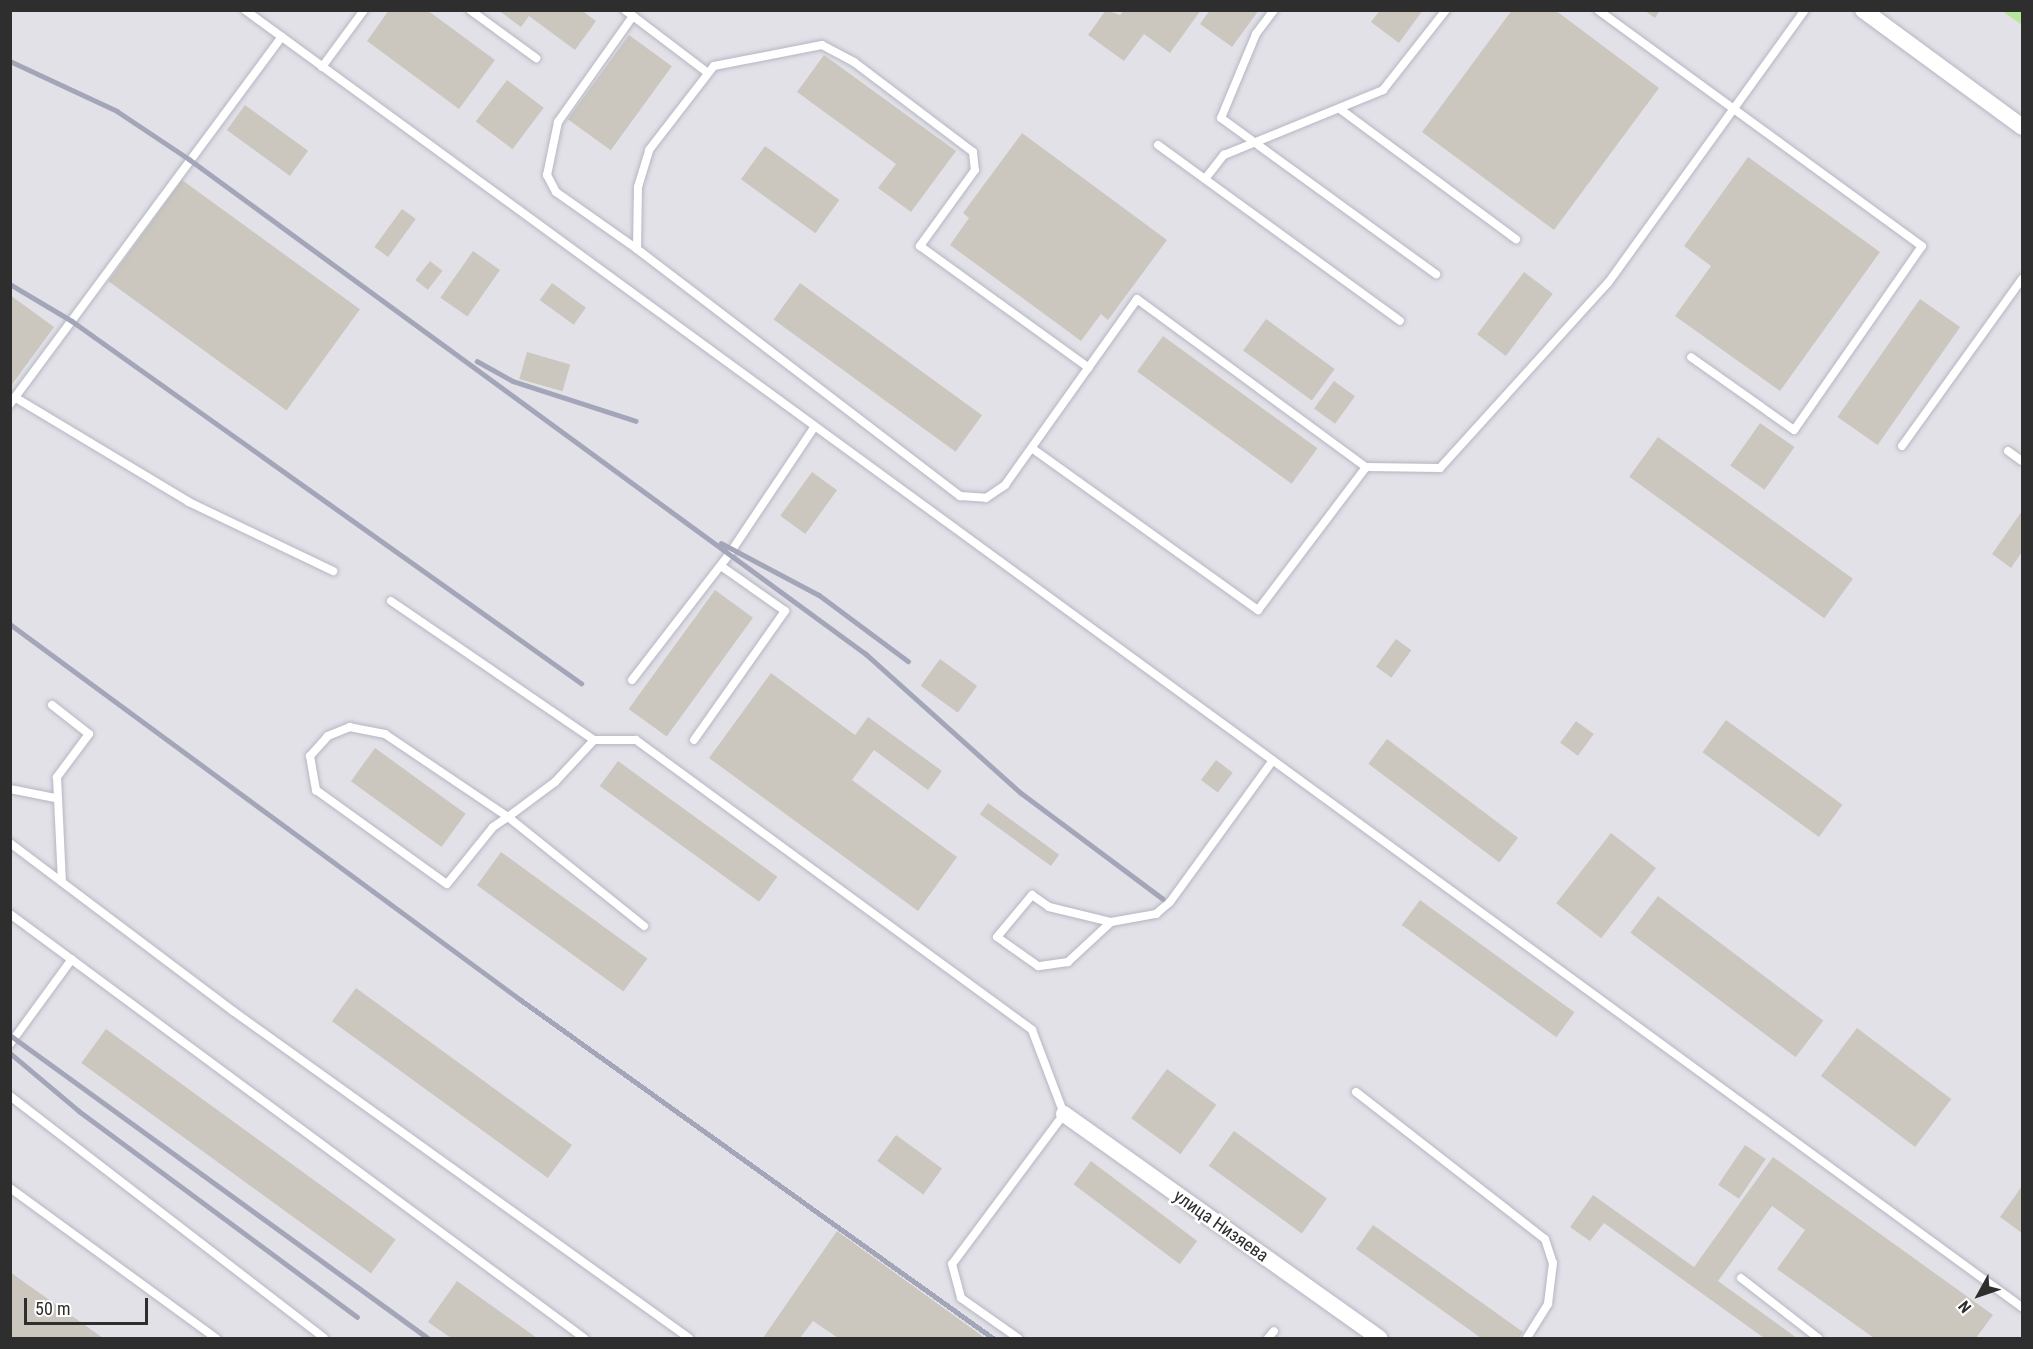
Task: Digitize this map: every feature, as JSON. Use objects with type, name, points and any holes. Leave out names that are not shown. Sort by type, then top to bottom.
[{"type":"street","points":[[1863,10],[2022,127]]},
{"type":"street","name":"улица Низяева","points":[[1064,1114],[1378,1338]]},
{"type":"lane","points":[[245,10],[2022,1307]]},
{"type":"lane","points":[[322,67],[364,10]]},
{"type":"lane","points":[[470,10],[536,58]]},
{"type":"lane","points":[[1274,10],[1256,34],[1221,118],[1436,274]]},
{"type":"lane","points":[[1205,179],[1224,155],[1257,144],[1383,90],[1446,10]]},
{"type":"lane","points":[[1598,10],[1733,111],[1922,246],[1794,430],[1691,357]]},
{"type":"lane","points":[[708,73],[629,13],[558,122],[547,175],[556,192],[637,249],[960,496],[986,498],[1005,485],[1033,449],[1137,299],[1366,467],[1440,468],[1608,283],[1805,10]]},
{"type":"lane","points":[[282,37],[13,401],[189,502],[333,571]]},
{"type":"lane","points":[[637,249],[638,187],[649,150],[714,66],[822,45],[854,62],[974,152],[975,170],[920,246],[1089,368]]},
{"type":"lane","points":[[1340,109],[1516,239]]},
{"type":"lane","points":[[1158,146],[1400,321]]},
{"type":"lane","points":[[1902,446],[2022,279]]},
{"type":"lane","points":[[632,680],[721,566],[815,426]]},
{"type":"lane","points":[[1033,449],[1258,610],[1366,467]]},
{"type":"lane","points":[[2008,451],[2022,460]]},
{"type":"lane","points":[[694,740],[785,611],[721,566]]},
{"type":"lane","points":[[391,602],[594,740],[636,740],[1032,1030],[1064,1114],[952,1264],[961,1298],[1018,1338]]},
{"type":"lane","points":[[52,705],[89,734],[57,777],[55,798],[62,846],[62,882]]},
{"type":"lane","points":[[594,740],[555,782],[508,817],[494,827],[447,884],[316,790],[310,756],[328,736],[350,727],[385,735],[508,817],[644,926]]},
{"type":"lane","points":[[1111,922],[1068,962],[1048,965],[1038,966],[997,937],[1032,895],[1049,908],[1111,922],[1156,914],[1170,902],[1273,760]]},
{"type":"lane","points":[[10,789],[55,798]]},
{"type":"lane","points":[[10,843],[243,1018],[689,1338]]},
{"type":"lane","points":[[10,914],[584,1338]]},
{"type":"lane","points":[[10,1044],[72,959]]},
{"type":"lane","points":[[1356,1092],[1545,1239],[1552,1263],[1548,1304],[1527,1338]]},
{"type":"lane","points":[[10,1096],[324,1338]]},
{"type":"lane","points":[[10,1188],[216,1338]]},
{"type":"lane","points":[[1741,1278],[1818,1338]]},
{"type":"shaded area","points":[[10,11],[2002,11],[2022,25],[2022,1338],[11,1338]]},
{"type":"green space","points":[[2002,11],[2022,11],[2022,25]]},
{"type":"building","points":[[389,10],[427,10],[495,60],[459,109],[367,41]]},
{"type":"building","points":[[498,10],[581,10],[596,21],[575,50],[529,16],[521,27]]},
{"type":"building","points":[[1106,10],[1120,15],[1124,10],[1201,10],[1170,53],[1144,34],[1124,61],[1088,35]]},
{"type":"building","points":[[1210,10],[1259,10],[1232,47],[1200,24]]},
{"type":"building","points":[[1380,10],[1423,10],[1399,43],[1371,22]]},
{"type":"building","points":[[1512,10],[1555,10],[1659,88],[1554,230],[1422,132]]},
{"type":"building","points":[[1644,10],[1660,10],[1655,18]]},
{"type":"building","points":[[629,35],[672,66],[611,150],[568,119]]},
{"type":"building","points":[[824,55],[956,151],[911,212],[878,188],[896,164],[797,92]]},
{"type":"building","points":[[507,80],[544,108],[512,149],[476,122]]},
{"type":"building","points":[[245,105],[308,151],[290,176],[227,130]]},
{"type":"building","points":[[1022,133],[1167,240],[1108,320],[1101,314],[1081,341],[950,245],[969,218],[963,213]]},
{"type":"building","points":[[765,146],[839,200],[815,233],[741,179]]},
{"type":"building","points":[[1748,157],[1880,252],[1780,391],[1675,316],[1711,266],[1684,246]]},
{"type":"building","points":[[182,180],[360,309],[287,410],[109,281]]},
{"type":"building","points":[[402,209],[416,219],[388,257],[374,247]]},
{"type":"building","points":[[473,251],[500,270],[467,317],[440,298]]},
{"type":"building","points":[[430,261],[443,271],[428,290],[415,280]]},
{"type":"building","points":[[1524,272],[1553,294],[1506,356],[1477,334]]},
{"type":"building","points":[[552,283],[586,308],[574,325],[540,300]]},
{"type":"building","points":[[800,283],[982,415],[956,452],[774,319]]},
{"type":"building","points":[[10,295],[54,327],[10,387]]},
{"type":"building","points":[[1920,299],[1960,327],[1878,445],[1837,417]]},
{"type":"building","points":[[1266,319],[1335,369],[1312,401],[1243,351]]},
{"type":"building","points":[[1163,336],[1318,448],[1292,484],[1137,372]]},
{"type":"building","points":[[527,352],[570,364],[563,391],[519,379]]},
{"type":"building","points":[[1334,381],[1355,396],[1335,424],[1314,409]]},
{"type":"building","points":[[1760,423],[1794,447],[1765,490],[1730,466]]},
{"type":"building","points":[[1658,437],[1853,579],[1824,618],[1629,477]]},
{"type":"building","points":[[812,472],[837,490],[805,534],[780,516]]},
{"type":"building","points":[[2022,511],[2022,552],[2011,568],[1992,554]]},
{"type":"building","points":[[715,590],[753,618],[667,737],[629,709]]},
{"type":"building","points":[[1396,639],[1411,650],[1391,678],[1376,667]]},
{"type":"building","points":[[940,659],[977,686],[958,713],[921,686]]},
{"type":"building","points":[[771,673],[855,735],[868,717],[942,771],[928,790],[874,750],[852,780],[957,857],[918,911],[709,758]]},
{"type":"building","points":[[1726,720],[1842,805],[1819,837],[1702,752]]},
{"type":"building","points":[[1576,721],[1594,734],[1578,756],[1560,743]]},
{"type":"building","points":[[1387,739],[1518,838],[1499,862],[1368,764]]},
{"type":"building","points":[[375,748],[466,814],[442,847],[351,781]]},
{"type":"building","points":[[1216,760],[1233,773],[1218,793],[1201,780]]},
{"type":"building","points":[[618,761],[777,877],[759,902],[600,786]]},
{"type":"building","points":[[988,803],[1059,855],[1051,866],[980,814]]},
{"type":"building","points":[[1611,833],[1656,868],[1601,938],[1556,903]]},
{"type":"building","points":[[501,852],[647,958],[623,992],[477,885]]},
{"type":"building","points":[[1658,896],[1823,1021],[1796,1057],[1630,933]]},
{"type":"building","points":[[1420,900],[1575,1012],[1556,1037],[1402,925]]},
{"type":"building","points":[[356,988],[572,1145],[548,1178],[332,1021]]},
{"type":"building","points":[[1857,1028],[1951,1099],[1915,1147],[1821,1076]]},
{"type":"building","points":[[106,1029],[396,1239],[371,1273],[81,1063]]},
{"type":"building","points":[[1167,1069],[1216,1105],[1180,1154],[1131,1118]]},
{"type":"building","points":[[1234,1131],[1327,1199],[1302,1233],[1209,1166]]},
{"type":"building","points":[[896,1135],[942,1169],[923,1194],[877,1161]]},
{"type":"building","points":[[1745,1145],[1766,1159],[1739,1199],[1718,1185]]},
{"type":"building","points":[[1773,1157],[1993,1315],[1976,1338],[1874,1338],[1777,1269],[1805,1230],[1772,1206],[1718,1281],[1797,1338],[1764,1338],[1604,1223],[1590,1241],[1570,1227],[1593,1195],[1694,1267]]},
{"type":"building","points":[[1091,1161],[1197,1241],[1180,1264],[1074,1184]]},
{"type":"building","points":[[2022,1186],[2022,1233],[2000,1217]]},
{"type":"building","points":[[1373,1225],[1523,1332],[1519,1338],[1481,1338],[1356,1249]]},
{"type":"building","points":[[837,1231],[985,1338],[838,1338],[813,1321],[800,1338],[763,1338]]},
{"type":"building","points":[[10,1272],[103,1338],[10,1338]]},
{"type":"building","points":[[457,1281],[537,1338],[451,1338],[428,1322]]},
{"type":"railway","points":[[10,61],[117,111],[189,159],[866,654],[1021,793],[1163,899]]},
{"type":"railway","points":[[10,284],[72,321],[581,683]]},
{"type":"railway","points":[[477,361],[513,381],[636,421]]},
{"type":"railway","points":[[721,543],[819,595],[908,661]]},
{"type":"railway","points":[[10,624],[521,1000],[993,1338]]},
{"type":"railway","points":[[10,1035],[428,1338]]},
{"type":"railway","points":[[10,1053],[79,1111],[357,1317]]}]
